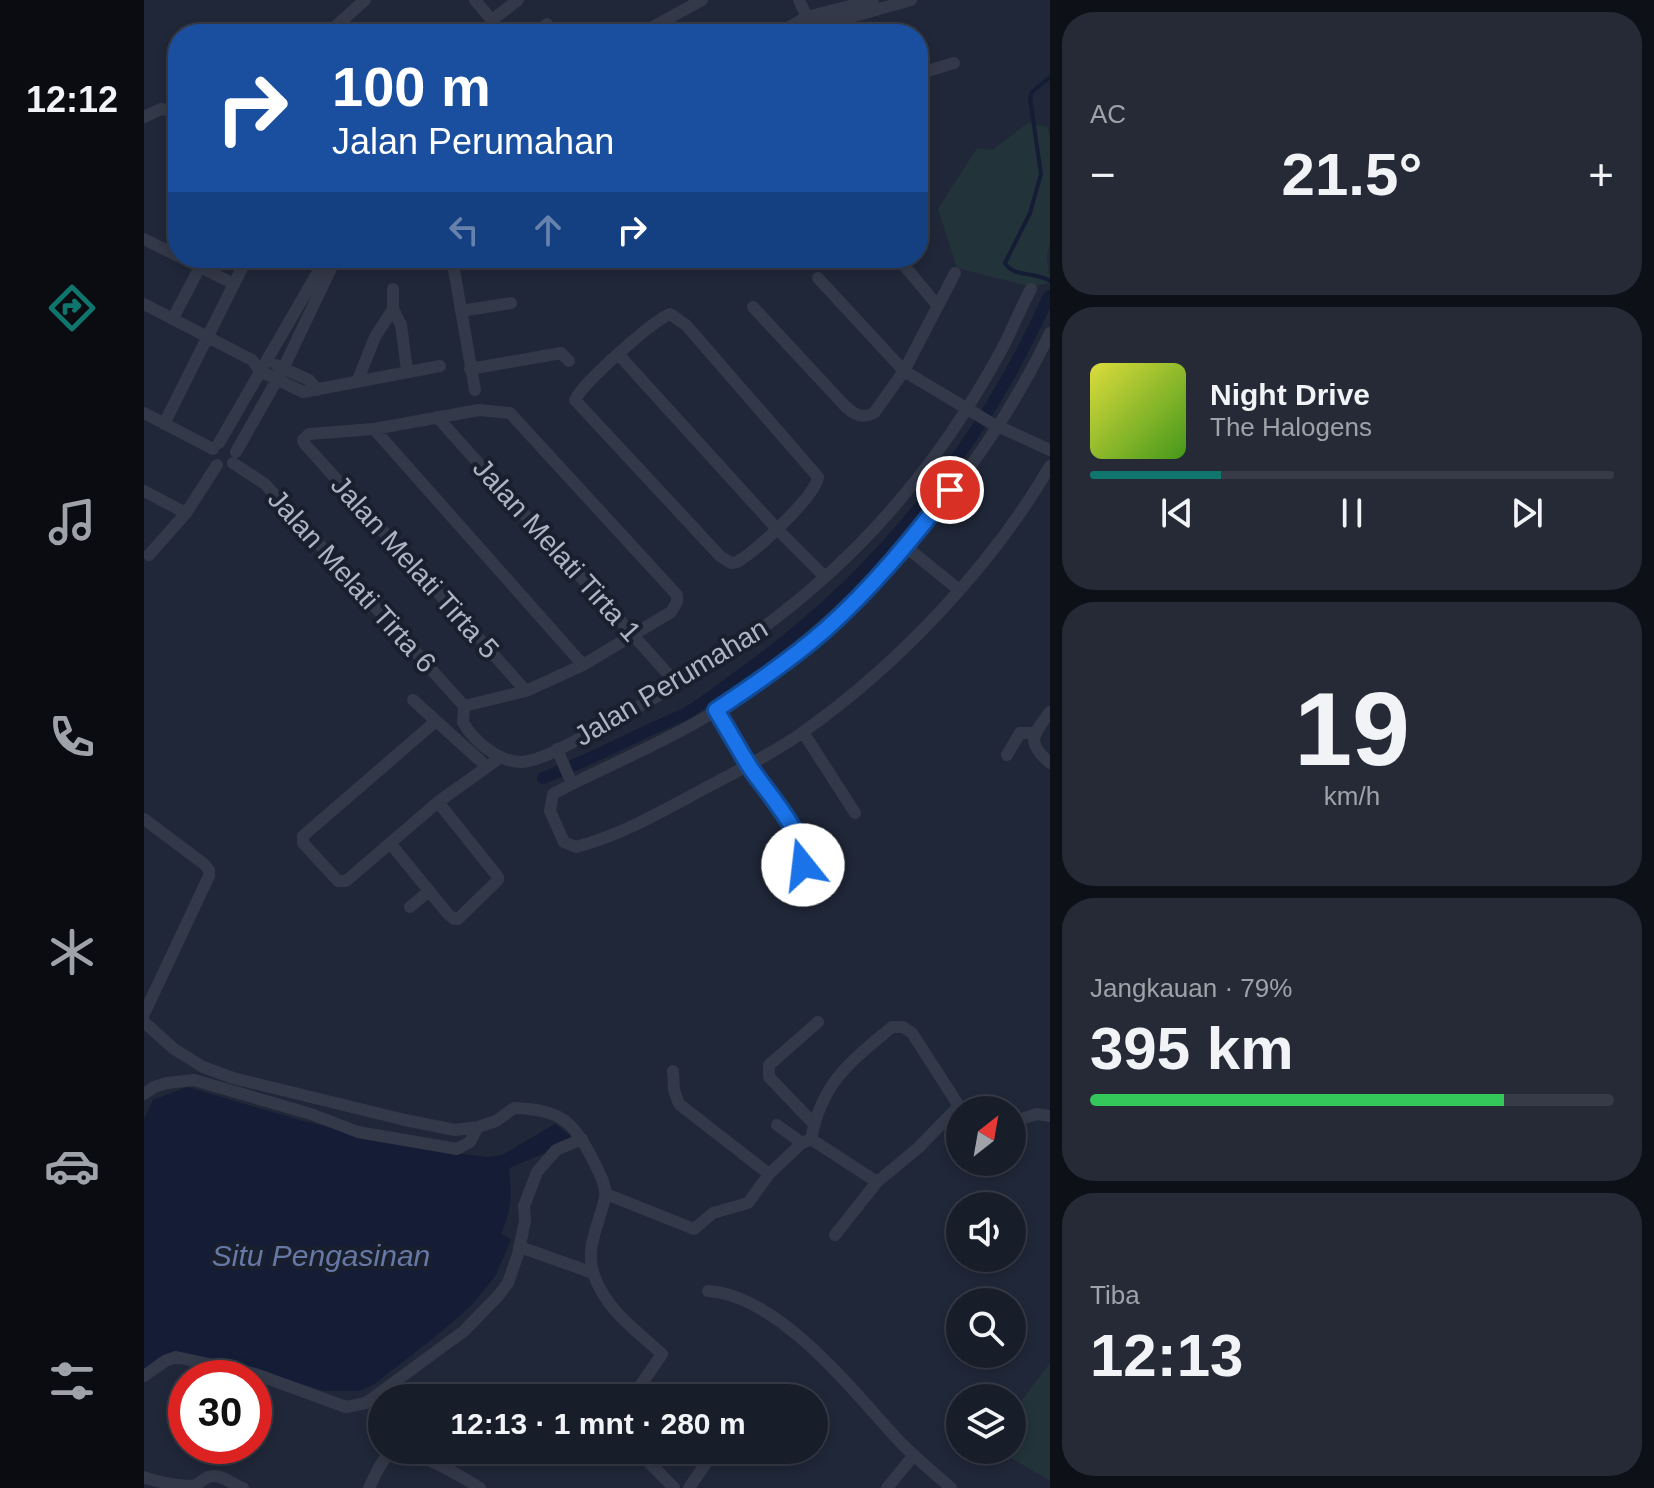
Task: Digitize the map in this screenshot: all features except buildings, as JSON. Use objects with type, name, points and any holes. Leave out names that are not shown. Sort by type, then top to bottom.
[{"type":"street","points":[[338,24],[365,0]]},
{"type":"street","points":[[475,0],[495,24]]},
{"type":"street","points":[[492,20],[518,0]]},
{"type":"street","points":[[658,24],[702,0]]},
{"type":"street","points":[[799,0],[807,24]]},
{"type":"street","points":[[817,24],[873,0]]},
{"type":"street","points":[[823,24],[911,0]]},
{"type":"street","points":[[928,71],[954,63]]},
{"type":"street","points":[[144,117],[161,109],[168,110]]},
{"type":"street","points":[[144,239],[168,251]]},
{"type":"street","points":[[173,318],[199,268]]},
{"type":"street","points":[[202,268],[234,284]]},
{"type":"street","points":[[164,424],[242,268]]},
{"type":"street","points":[[320,268],[216,446],[212,457],[217,465],[223,467],[235,458],[277,381],[331,268]]},
{"type":"street","points":[[454,268],[475,390]]},
{"type":"street","points":[[906,268],[937,305]]},
{"type":"street","points":[[753,307],[853,413],[862,417],[874,413],[904,371],[955,273]]},
{"type":"street","points":[[818,278],[904,371],[994,424],[1050,450]]},
{"type":"street","points":[[393,289],[393,309],[401,325],[407,370]]},
{"type":"street","name":"Jalan Perumahan","points":[[501,757],[522,762],[559,753],[753,637],[799,600],[891,511],[934,457],[969,409],[1031,289]]},
{"type":"street","points":[[461,311],[511,303]]},
{"type":"street","points":[[144,304],[264,366],[283,369],[309,380],[317,390]]},
{"type":"street","points":[[357,382],[375,337],[393,309]]},
{"type":"street","points":[[666,315],[675,315],[818,477],[814,489],[777,529],[744,557],[731,563],[726,560],[575,400],[579,392],[619,355],[666,315]]},
{"type":"street","name":"Jalan Perumahan","points":[[748,765],[643,821],[576,847],[564,842],[550,811],[551,798],[571,782],[716,710],[784,664],[825,629],[905,546],[958,479],[994,424],[1044,360],[1050,333]]},
{"type":"street","points":[[470,369],[561,353],[569,361]]},
{"type":"street","points":[[619,355],[777,529],[824,576]]},
{"type":"street","points":[[264,366],[277,381],[303,392],[440,366]]},
{"type":"street","points":[[374,429],[495,410],[515,417],[677,595],[676,607],[583,665],[526,691],[464,706],[462,718],[466,729],[482,745],[501,757],[438,802],[342,883],[302,840],[436,721]]},
{"type":"street","points":[[144,413],[216,446],[232,446],[235,458]]},
{"type":"street","name":"Jalan Melati Tirta 1","points":[[437,417],[677,684]]},
{"type":"street","points":[[374,429],[583,665]]},
{"type":"street","name":"Jalan Melati Tirta 5","points":[[374,429],[309,434],[303,440],[526,691]]},
{"type":"street","name":"Jalan Melati Tirta 6","points":[[235,458],[265,484],[464,706]]},
{"type":"street","points":[[149,555],[186,513],[217,465]]},
{"type":"street","points":[[748,765],[803,732],[881,668],[958,589],[1007,531],[1050,466]]},
{"type":"street","points":[[144,491],[186,513]]},
{"type":"street","points":[[905,546],[958,589]]},
{"type":"street","points":[[413,700],[487,767]]},
{"type":"street","points":[[716,710],[748,765],[788,821],[804,854],[803,865],[798,870],[788,872]]},
{"type":"street","points":[[1050,712],[1034,733],[1035,747],[1050,763]]},
{"type":"street","points":[[803,732],[855,813]]},
{"type":"street","points":[[1007,755],[1020,733],[1034,733]]},
{"type":"street","points":[[559,753],[571,782]]},
{"type":"street","points":[[390,843],[454,919],[498,880],[496,873],[438,802]]},
{"type":"street","points":[[144,819],[204,864],[209,876],[144,1014]]},
{"type":"street","points":[[410,907],[429,891]]},
{"type":"street","points":[[144,1022],[174,1049],[203,1067],[233,1078],[405,1120],[455,1130],[496,1121],[509,1110],[520,1108],[562,1117],[582,1139],[601,1175],[606,1194],[592,1239],[593,1273],[614,1311],[662,1354],[642,1384]]},
{"type":"street","points":[[814,1124],[769,1077],[768,1071],[769,1065],[818,1022]]},
{"type":"street","points":[[606,1194],[694,1229],[713,1213],[748,1203],[769,1174],[807,1141],[827,1091],[844,1066],[892,1027],[903,1027],[912,1033],[956,1096]]},
{"type":"street","points":[[673,1071],[674,1090],[679,1104],[769,1174]]},
{"type":"street","points":[[144,1094],[167,1083],[194,1080],[311,1114],[358,1132],[457,1149],[470,1142],[478,1127]]},
{"type":"street","points":[[1026,1118],[1037,1114],[1050,1116]]},
{"type":"street","points":[[835,1235],[877,1182],[946,1124]]},
{"type":"street","points":[[777,1125],[877,1182]]},
{"type":"street","points":[[144,1376],[176,1357],[255,1374],[346,1407],[366,1403],[464,1331],[508,1283],[520,1247],[525,1221],[524,1206],[537,1172],[556,1150],[582,1139]]},
{"type":"street","points":[[520,1247],[593,1273]]},
{"type":"street","points":[[708,1291],[752,1303],[787,1329],[836,1369],[914,1455],[951,1488]]},
{"type":"street","points":[[369,1488],[386,1457],[396,1452],[412,1453],[480,1488]]},
{"type":"street","points":[[887,1488],[914,1455]]},
{"type":"street","points":[[651,1464],[674,1488]]},
{"type":"street","points":[[689,1488],[706,1464]]},
{"type":"street","points":[[144,1477],[157,1482],[196,1485],[214,1475],[243,1488]]},
{"type":"shaded area","points":[[1028,123],[1048,127],[1050,140],[1050,242],[1047,256],[1050,283],[1032,287],[957,268],[938,209],[977,148],[992,150]]},
{"type":"shaded area","points":[[1050,1363],[1050,1481],[1021,1464],[1026,1464],[1026,1395]]},
{"type":"water","name":"Situ Pengasinan","points":[[187,1087],[303,1121],[431,1150],[487,1157],[502,1155],[555,1124],[576,1140],[509,1168],[510,1202],[501,1234],[511,1239],[496,1275],[471,1306],[374,1384],[368,1384],[368,1387],[359,1391],[324,1391],[272,1375],[272,1360],[205,1360],[165,1355],[144,1369],[144,1119],[153,1100]]},
{"type":"waterway","points":[[1050,77],[1032,92],[1030,98],[1041,174],[1030,213],[1005,263],[1014,271],[1050,281]]},
{"type":"waterway","points":[[543,778],[692,710],[792,636],[838,595],[881,552],[958,457],[1022,352],[1049,296]]},
{"type":"route","points":[[803,865],[804,854],[788,821],[748,765],[716,710],[764,679],[846,610],[905,546],[950,490]]}]
